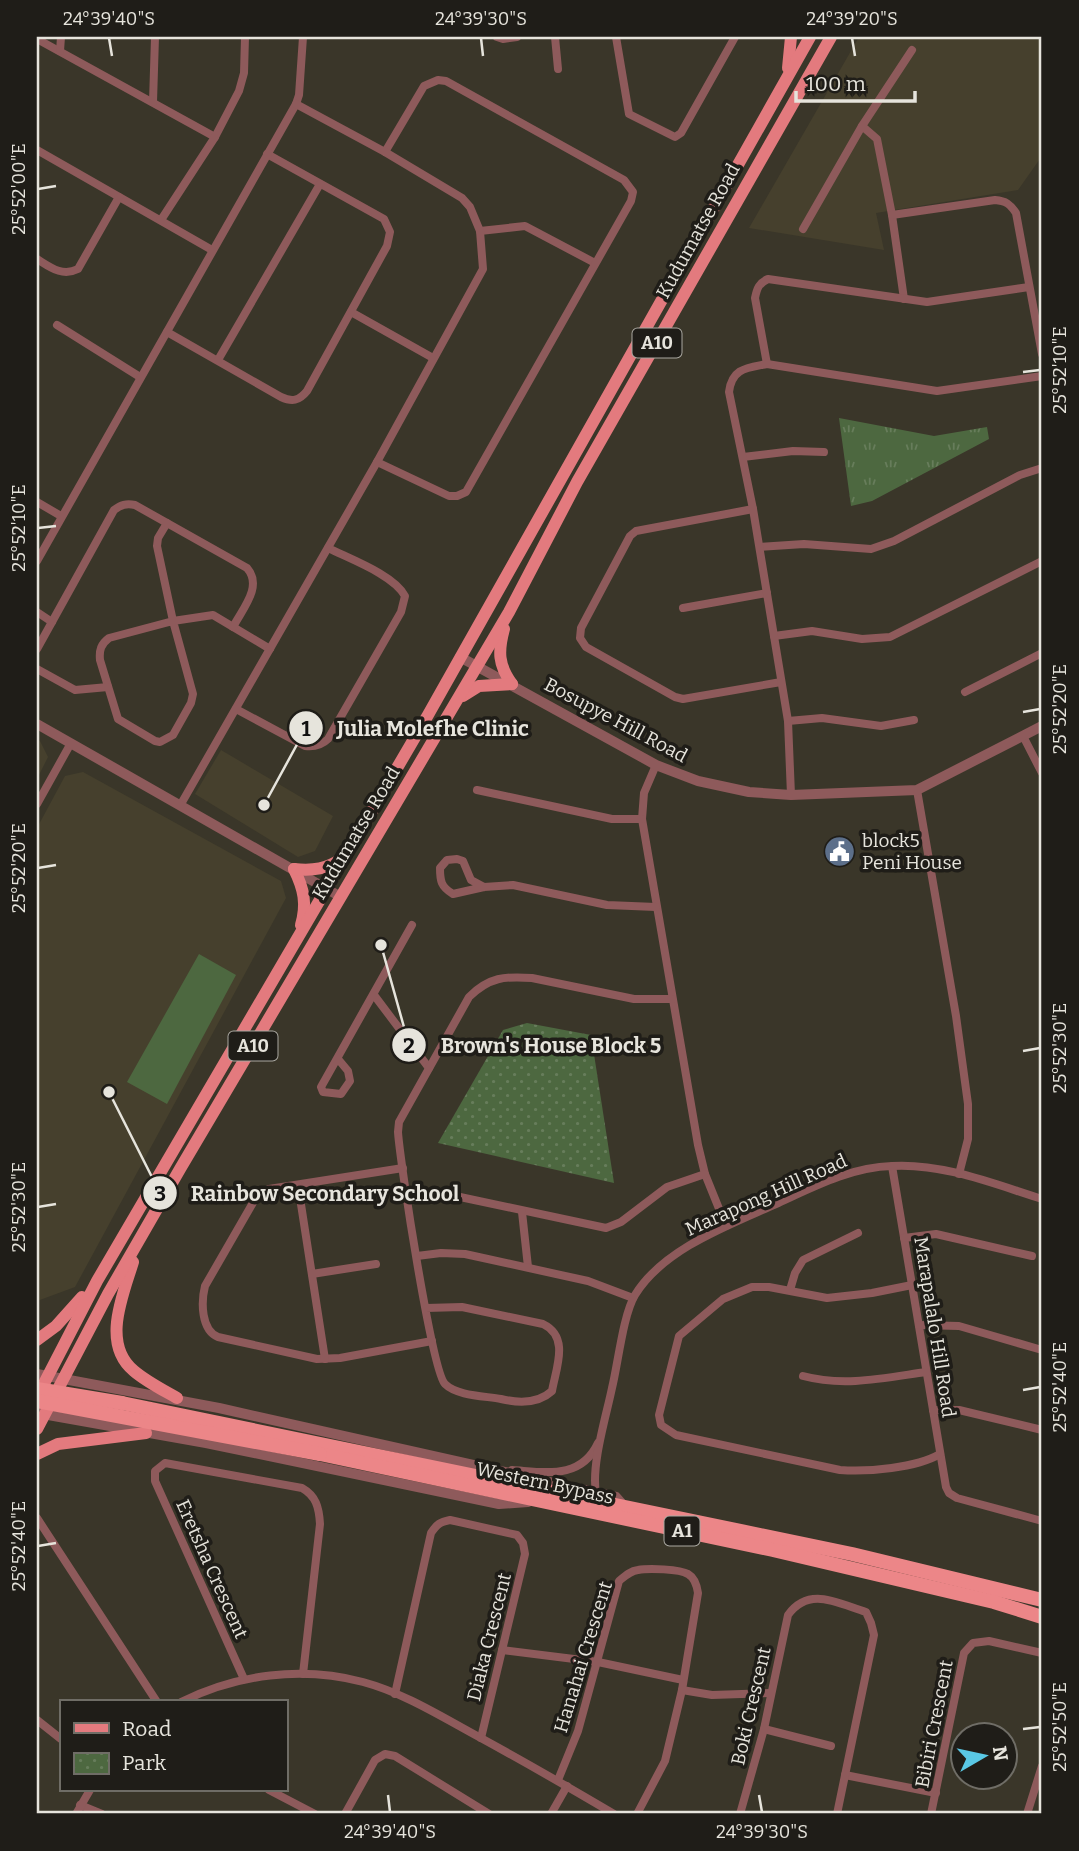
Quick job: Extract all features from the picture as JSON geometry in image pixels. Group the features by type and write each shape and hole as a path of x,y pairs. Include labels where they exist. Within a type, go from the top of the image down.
{"highway":[{"name":"Western Bypass","path":"37,1389 122,1403 517,1486 624,1505 852,1553 1042,1600"},
{"name":"Western Bypass","path":"37,1399 320,1454 773,1550 994,1602 1042,1617"}],"main road":[{"path":"782,88 792,52 791,37"},
{"name":"Kudumatse Road","path":"37,1399 42,1375 211,1083 328,889 810,37"},
{"name":"Kudumatse Road","path":"37,1429 41,1414 141,1238 509,612 577,482 825,39"},
{"path":"509,612 499,655 503,671 512,684"},
{"path":"459,698 479,686 512,684"},
{"path":"295,944 304,915 305,900 303,888 294,869 321,869 348,854"},
{"path":"141,1238 117,1317 121,1354 133,1370 177,1398"},
{"path":"37,1340 57,1326 97,1281"},
{"path":"37,1454 58,1444 146,1433"}],"street":[{"path":"60,51 61,37"},
{"path":"153,102 155,37"},
{"path":"161,220 215,137 243,82 245,37"},
{"path":"37,561 296,104 303,37"},
{"path":"497,37 517,37"},
{"path":"555,37 558,69"},
{"path":"617,37 629,114 675,137 681,133 735,37"},
{"path":"37,39 215,137"},
{"path":"803,229 862,126 912,50"},
{"path":"377,462 449,496 466,492 631,201 633,192 624,180 439,80 424,86 385,152"},
{"path":"181,804 377,462 483,269 480,231 470,207 462,198 296,104"},
{"path":"862,126 877,139 892,215 904,299"},
{"path":"37,150 212,250"},
{"path":"167,332 281,397 297,400 307,391 387,246 389,227 384,219 267,154"},
{"path":"218,360 320,184"},
{"path":"37,259 59,272 78,269 119,197"},
{"path":"892,215 995,200 1004,201 1016,213 1028,287 1039,324 1042,354"},
{"path":"480,231 525,226 596,263"},
{"path":"767,364 755,298 756,289 761,282 776,279 937,302 1028,287"},
{"path":"351,312 433,358"},
{"path":"57,324 141,377"},
{"path":"791,795 788,721 760,547 729,391 730,383 737,372 767,364 937,391 1042,376"},
{"path":"743,457 793,451 824,452"},
{"path":"760,547 804,544 871,549 894,541 1020,475 1042,468"},
{"path":"37,502 61,516"},
{"path":"37,649 114,510 121,505 135,505 247,568 252,574 255,586 233,626"},
{"path":"753,509 636,531 630,536 580,628 580,638 586,647 675,697 692,698 781,682"},
{"path":"167,523 158,538 157,546 173,621 193,694 191,703 173,735 160,742 124,724 115,713 99,650 103,642 118,635 173,621 213,615 270,649"},
{"path":"236,709 304,746 323,744 401,612 405,596 401,588 391,580 328,548"},
{"path":"774,636 812,631 862,639 890,637 1042,561"},
{"path":"683,608 767,593"},
{"path":"37,612 52,622"},
{"path":"965,692 1042,653"},
{"name":"Bosupye Hill Road","path":"460,657 656,765 698,781 749,793 791,795 917,790 1042,726"},
{"path":"37,669 75,690 108,687"},
{"path":"788,721 822,718 881,726 914,720"},
{"path":"37,724 341,897"},
{"path":"1023,736 1042,773"},
{"path":"37,804 72,743"},
{"path":"656,765 644,793 642,819 686,1084 705,1174 726,1226"},
{"path":"477,790 611,819 642,819"},
{"path":"917,790 946,954 968,1104 968,1139 959,1174"},
{"path":"484,887 471,880 463,861 447,860 440,868 440,880 444,889 453,894 484,887 521,886 607,905 656,907"},
{"path":"338,1059 348,1072 350,1081 341,1094 323,1092 321,1087 412,925"},
{"path":"426,1308 462,1307 543,1324 552,1329 558,1336 560,1347 552,1391 540,1399 513,1402 449,1387 439,1377 416,1256 398,1141 400,1122 469,997 481,985 496,979 531,978 634,999 672,999"},
{"path":"374,995 429,1068"},
{"name":"Marapalalo Hill Road","path":"892,1166 946,1486 949,1493 957,1498 1042,1521"},
{"name":"Marapong Hill Road","path":"596,1493 595,1478 603,1431 633,1298 651,1276 678,1254 726,1226 832,1179 859,1170 916,1166 959,1174 1042,1199"},
{"path":"403,1168 270,1189 258,1194 205,1286 202,1297 206,1326 210,1334 218,1337 325,1359 432,1341"},
{"path":"446,1194 595,1228 612,1227 667,1187 705,1174"},
{"path":"298,1185 325,1359"},
{"path":"522,1212 528,1267"},
{"path":"790,1290 794,1273 803,1260 858,1233"},
{"path":"904,1237 936,1234 1032,1256"},
{"path":"416,1256 453,1253 528,1267 588,1281 633,1298"},
{"path":"312,1274 376,1264"},
{"path":"912,1285 827,1298 790,1290 752,1287 723,1299 679,1336 659,1415 661,1425 667,1432 840,1470 862,1471 919,1462 940,1454"},
{"path":"919,1325 959,1326 1042,1350"},
{"path":"803,1376 844,1382 926,1372"},
{"path":"42,1375 177,1398 498,1469 616,1497 624,1505"},
{"path":"93,1423 86,1419 83,1411 84,1400 90,1391 104,1386"},
{"path":"933,1410 959,1410 1042,1430"},
{"path":"41,1414 499,1504 539,1502"},
{"path":"498,1469 554,1473 573,1470 587,1459 603,1431"},
{"name":"Eretsha Crescent","path":"244,1679 155,1481 155,1471 169,1462 302,1488 311,1493 317,1502 320,1524 317,1563 303,1674"},
{"path":"37,1520 156,1700"},
{"name":"Diaka Crescent","path":"395,1694 432,1532 441,1521 450,1520 517,1535 523,1543 525,1554 481,1738"},
{"name":"Hanahai Crescent","path":"558,1780 578,1731 619,1581 627,1574 638,1569 675,1570 689,1574 696,1583 698,1593 684,1681"},
{"name":"Boki Crescent","path":"740,1814 764,1730 788,1615 795,1605 805,1600 817,1598 866,1612 874,1635 845,1775"},
{"name":"Bibiri Crescent","path":"931,1814 964,1653 973,1643 989,1641 1042,1653"},
{"path":"502,1650 598,1662 684,1681 665,1761 637,1814"},
{"path":"188,1700 222,1685 244,1679 303,1674 365,1683 426,1708 558,1780 614,1814"},
{"path":"682,1690 712,1695 770,1693"},
{"path":"37,1720 60,1738"},
{"path":"764,1730 831,1746"},
{"path":"345,1814 375,1760 385,1754 395,1756 489,1814"},
{"path":"1027,1814 1042,1766"},
{"path":"837,1814 845,1775 936,1793"},
{"path":"551,1814 567,1786"},
{"path":"89,1792 78,1810 102,1814"},
{"path":"273,1792 315,1814"}],"shaded area":[{"path":"859,37 1042,39 1042,156 1018,190 876,213 884,250 749,228"},
{"path":"37,740 48,757 37,779"},
{"path":"221,750 333,816 315,851 298,857 195,794"},
{"path":"83,772 281,881 286,898 75,1287 37,1301 37,828 65,776"}],"green space":[{"path":"839,418 934,436 987,427 989,439 872,501 851,506"},
{"path":"199,954 236,975 167,1104 127,1082"},
{"path":"527,1023 591,1035 614,1183 438,1143 503,1030"}],"place":[{"name":"Julia Molefhe Clinic","path":"264,805"},
{"name":"block5 Peni House","path":"839,851"},
{"name":"Brown's House Block 5","path":"381,945"},
{"name":"Rainbow Secondary School","path":"109,1092"}]}
